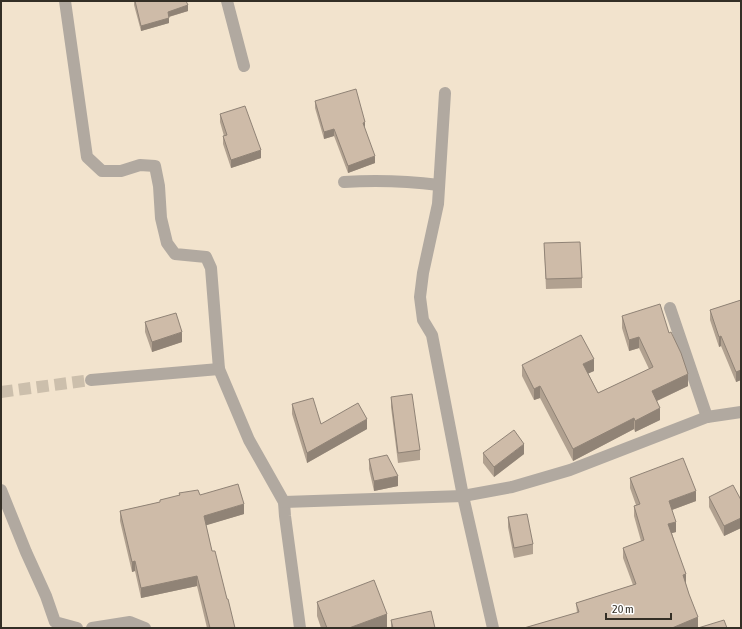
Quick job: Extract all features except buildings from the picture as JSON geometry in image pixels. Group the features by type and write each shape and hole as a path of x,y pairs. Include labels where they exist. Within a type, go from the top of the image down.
{"street":[{"path":"65,1 87,157 102,171 121,171 140,165 155,166 159,186 161,218 167,243 175,254 206,257 211,268 218,369 249,440 284,502 300,628"},
{"path":"227,1 244,66"},
{"path":"445,93 438,204 423,273 420,297 423,320 432,335 463,496 493,628"},
{"path":"344,182 363,180 439,185"},
{"path":"670,308 707,417"},
{"path":"91,380 218,369"},
{"path":"284,502 463,496 512,487 570,470 707,417 741,412"},
{"path":"1,490 26,552 46,596 55,622 77,628"},
{"path":"92,628 130,622 145,628"}],"tunnel":[{"path":"1,392 91,380"}]}
